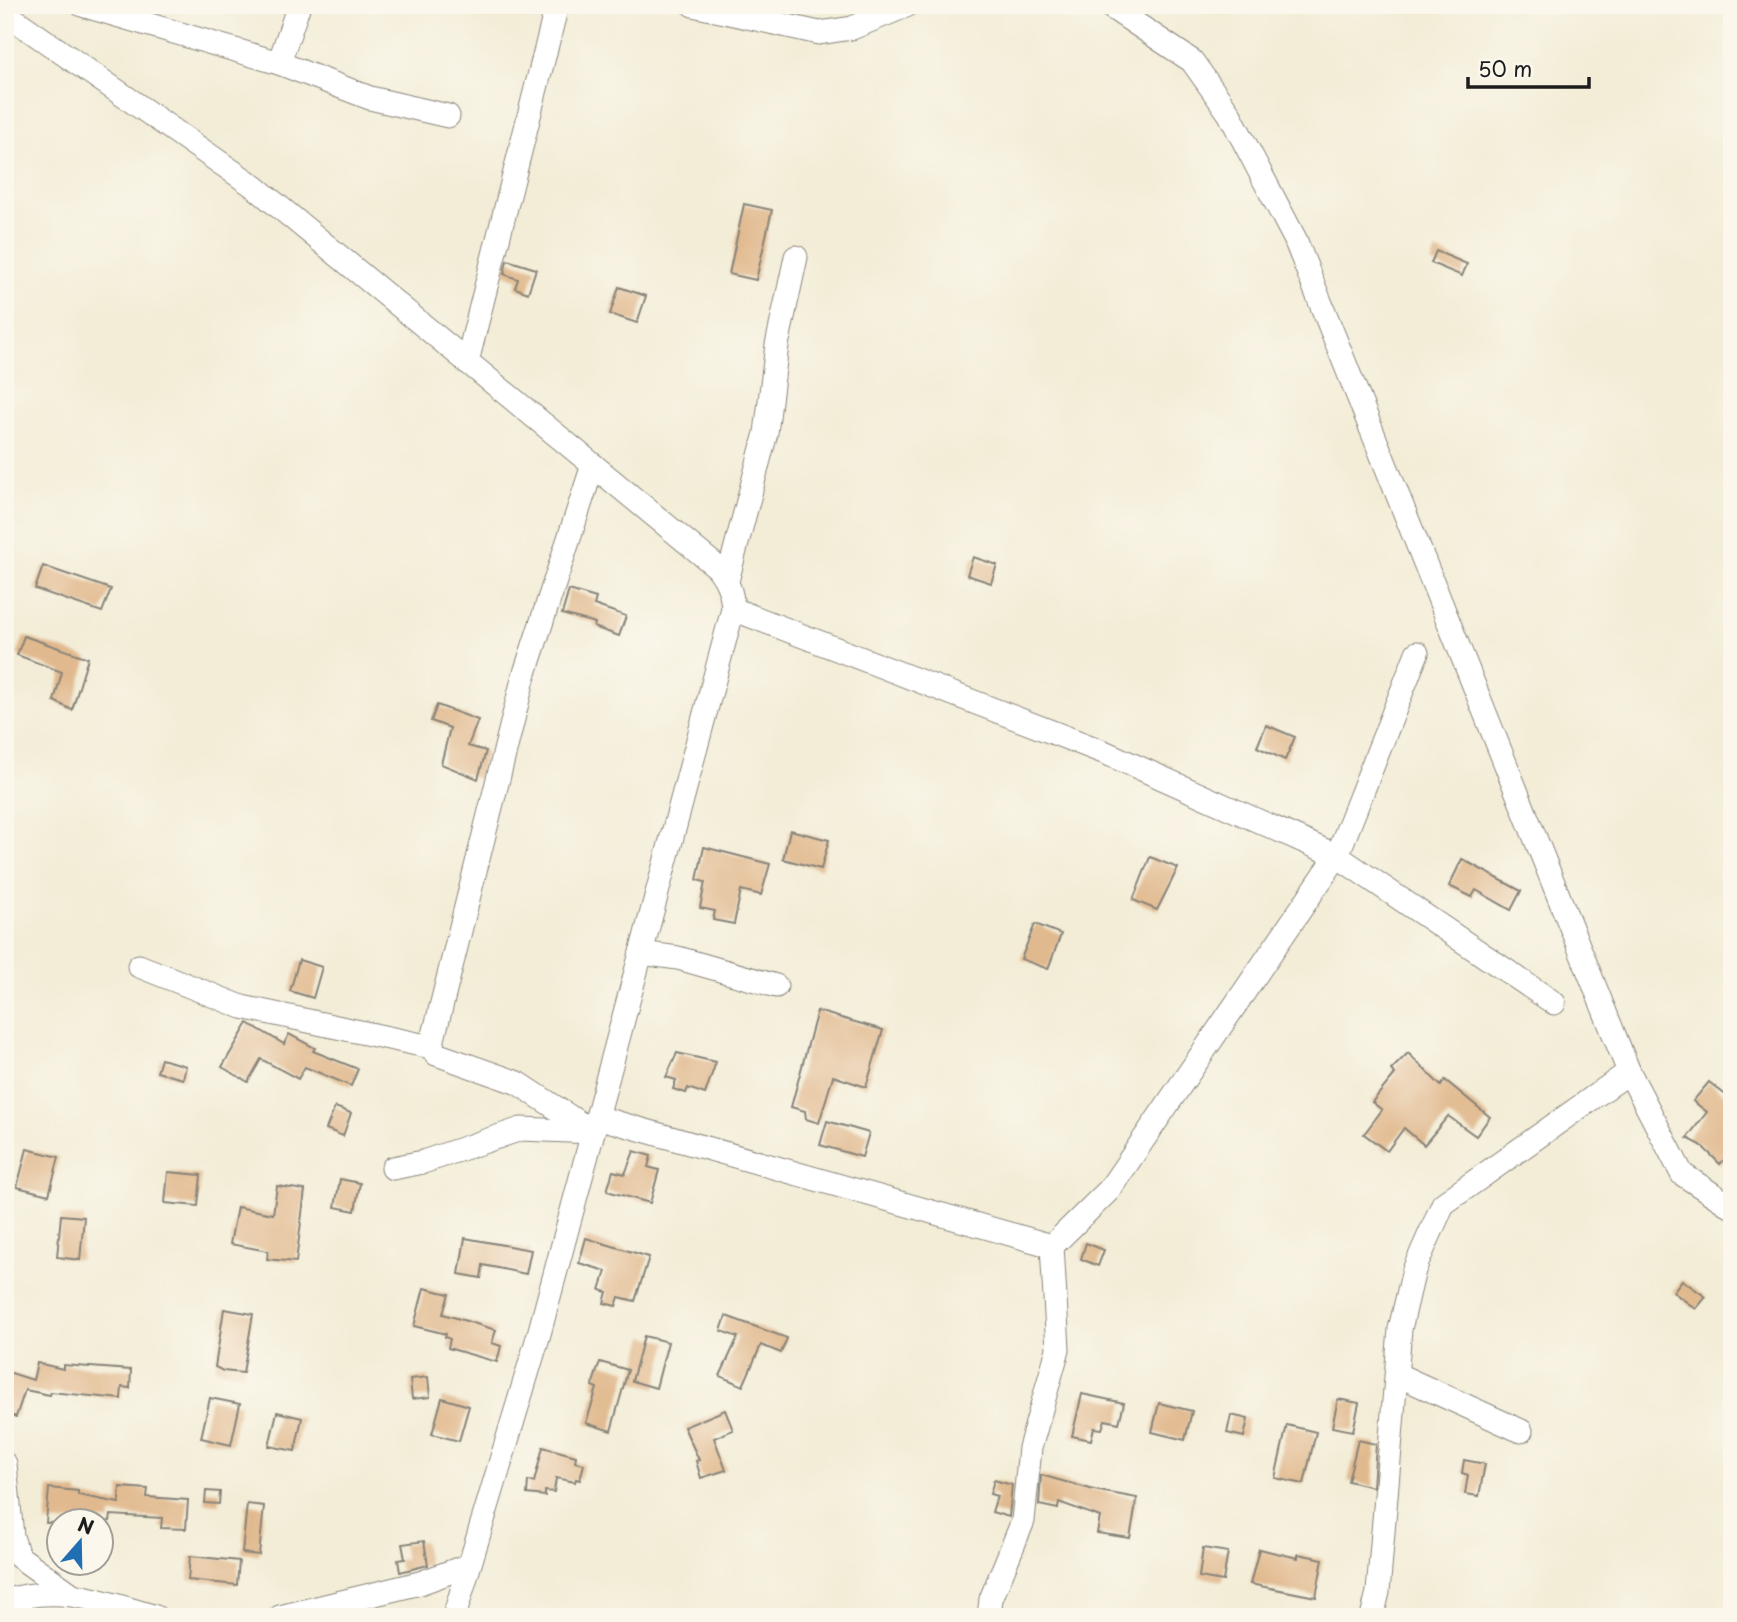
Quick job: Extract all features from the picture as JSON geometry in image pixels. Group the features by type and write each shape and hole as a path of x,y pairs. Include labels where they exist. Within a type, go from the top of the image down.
{"street":[{"path":"82,5 279,62 370,98 448,116"},
{"path":"279,62 299,5"},
{"path":"467,362 557,5"},
{"path":"693,5 819,33 852,28 908,5"},
{"path":"1108,5 1192,61 1229,113 1295,239 1629,1072 1682,1174 1732,1207"},
{"path":"5,13 255,187 717,566 727,581 733,609 539,1334 454,1617"},
{"path":"727,581 766,433 777,345 796,257"},
{"path":"431,1047 523,678 593,465"},
{"path":"733,609 1106,752 1337,856 1553,1003"},
{"path":"989,1617 991,1599 1023,1521 1030,1448 1058,1349 1052,1246 1109,1190 1337,856 1417,653"},
{"path":"641,953 678,958 776,986"},
{"path":"139,966 242,1007 431,1047 436,1054 518,1083 595,1125 1052,1246"},
{"path":"1372,1617 1378,1592 1401,1329 1414,1270 1443,1204 1629,1072"},
{"path":"393,1168 423,1162 521,1129 595,1125"},
{"path":"1398,1375 1521,1432"},
{"path":"5,1464 12,1536 18,1556 70,1593"},
{"path":"280,1617 419,1583 469,1565"},
{"path":"5,1601 33,1592 70,1593 156,1617"}],"building":[{"path":"744,204 772,210 756,280 729,274"},
{"path":"1436,251 1467,264 1462,276 1431,263"},
{"path":"507,260 536,269 528,293 515,288 518,279 504,274"},
{"path":"619,287 646,296 637,323 610,314"},
{"path":"973,557 997,565 991,583 967,575"},
{"path":"43,566 111,589 102,612 35,589"},
{"path":"569,590 596,598 594,605 626,616 619,636 594,627 595,623 562,614"},
{"path":"24,636 88,658 72,710 54,701 62,672 17,655"},
{"path":"437,705 478,720 468,746 486,751 478,779 441,764 450,728 431,721"},
{"path":"1266,725 1295,737 1285,760 1257,747"},
{"path":"790,830 829,840 821,869 783,859"},
{"path":"704,847 770,864 761,895 741,890 734,924 713,920 715,911 700,908 705,882 697,880"},
{"path":"1150,857 1178,868 1157,910 1133,900"},
{"path":"1462,859 1521,891 1511,910 1476,890 1472,897 1449,886"},
{"path":"1035,924 1061,934 1048,969 1021,959"},
{"path":"299,960 322,967 313,998 290,991"},
{"path":"817,1011 883,1030 866,1087 833,1076 819,1123 806,1119 805,1111 791,1107"},
{"path":"248,1023 284,1044 289,1034 315,1048 313,1051 358,1069 351,1086 305,1067 298,1079 261,1059 248,1082 222,1067"},
{"path":"677,1053 716,1062 705,1094 688,1088 686,1093 673,1089 676,1080 666,1077"},
{"path":"1408,1053 1441,1086 1445,1080 1490,1117 1476,1136 1448,1116 1424,1145 1404,1128 1387,1151 1364,1134 1382,1110 1372,1102 1395,1074 1391,1070"},
{"path":"161,1059 186,1066 183,1079 157,1072"},
{"path":"1709,1082 1732,1100 1732,1152 1720,1164 1701,1145 1687,1138 1707,1112 1693,1101"},
{"path":"335,1107 351,1113 343,1136 326,1129"},
{"path":"827,1121 869,1133 862,1157 820,1145"},
{"path":"27,1149 59,1157 49,1195 17,1187"},
{"path":"634,1151 651,1156 648,1167 659,1170 650,1203 607,1191 613,1171 625,1174"},
{"path":"168,1172 201,1175 198,1206 165,1203"},
{"path":"340,1179 360,1183 355,1211 335,1207"},
{"path":"277,1186 305,1190 296,1262 267,1259 268,1251 230,1244 237,1207 273,1214"},
{"path":"61,1215 84,1217 80,1260 57,1257"},
{"path":"465,1238 531,1250 526,1274 483,1265 481,1278 459,1274"},
{"path":"586,1238 649,1257 635,1301 619,1297 616,1306 604,1303 607,1292 600,1290 606,1271 579,1263"},
{"path":"1086,1243 1104,1250 1098,1266 1081,1259"},
{"path":"1682,1280 1706,1297 1696,1309 1673,1292"},
{"path":"424,1288 449,1294 443,1314 496,1330 492,1343 501,1346 497,1362 448,1348 450,1339 445,1337 446,1334 414,1326"},
{"path":"224,1309 253,1314 243,1373 223,1371 215,1367"},
{"path":"726,1316 787,1338 781,1353 761,1345 743,1386 720,1376 738,1337 721,1331"},
{"path":"644,1336 668,1342 656,1388 632,1381"},
{"path":"600,1362 628,1370 611,1431 586,1423 597,1388 592,1386"},
{"path":"37,1363 63,1369 63,1365 131,1370 130,1388 122,1387 121,1399 51,1392 50,1395 25,1390 16,1417 5,1413 5,1371 33,1380"},
{"path":"428,1377 430,1397 412,1399 410,1379"},
{"path":"1082,1394 1124,1403 1119,1423 1105,1420 1102,1429 1094,1428 1091,1440 1072,1436"},
{"path":"210,1398 240,1404 231,1445 201,1438"},
{"path":"442,1398 469,1406 459,1441 432,1434"},
{"path":"1338,1399 1359,1403 1353,1431 1332,1427"},
{"path":"1159,1403 1192,1411 1185,1440 1152,1432"},
{"path":"725,1410 733,1430 714,1438 726,1470 701,1478 696,1461 699,1460 684,1427"},
{"path":"277,1412 302,1418 295,1451 269,1446"},
{"path":"1231,1415 1248,1419 1244,1437 1227,1433"},
{"path":"1287,1425 1316,1432 1304,1484 1275,1478"},
{"path":"1358,1440 1376,1444 1373,1487 1348,1481"},
{"path":"543,1447 576,1456 575,1462 584,1464 580,1480 576,1479 575,1482 556,1478 554,1492 545,1491 545,1496 527,1494 528,1481 534,1482"},
{"path":"1464,1460 1485,1464 1479,1496 1465,1494 1468,1475 1462,1473"},
{"path":"1041,1475 1094,1490 1137,1498 1130,1538 1097,1533 1100,1517 1059,1502 1058,1509 1039,1505"},
{"path":"994,1480 1012,1485 1009,1517 992,1512 997,1496 990,1494"},
{"path":"120,1487 148,1489 147,1497 188,1500 186,1529 161,1528 162,1518 116,1515 116,1506 47,1506 49,1488 78,1491 78,1495 119,1503"},
{"path":"206,1491 220,1492 219,1504 205,1503"},
{"path":"247,1504 264,1506 259,1555 242,1553"},
{"path":"424,1541 428,1565 400,1572 398,1560 405,1559 402,1544"},
{"path":"1203,1548 1228,1552 1223,1581 1199,1577"},
{"path":"1259,1549 1298,1558 1298,1554 1323,1559 1316,1597 1250,1584"},
{"path":"190,1556 239,1561 237,1585 188,1580"}]}
